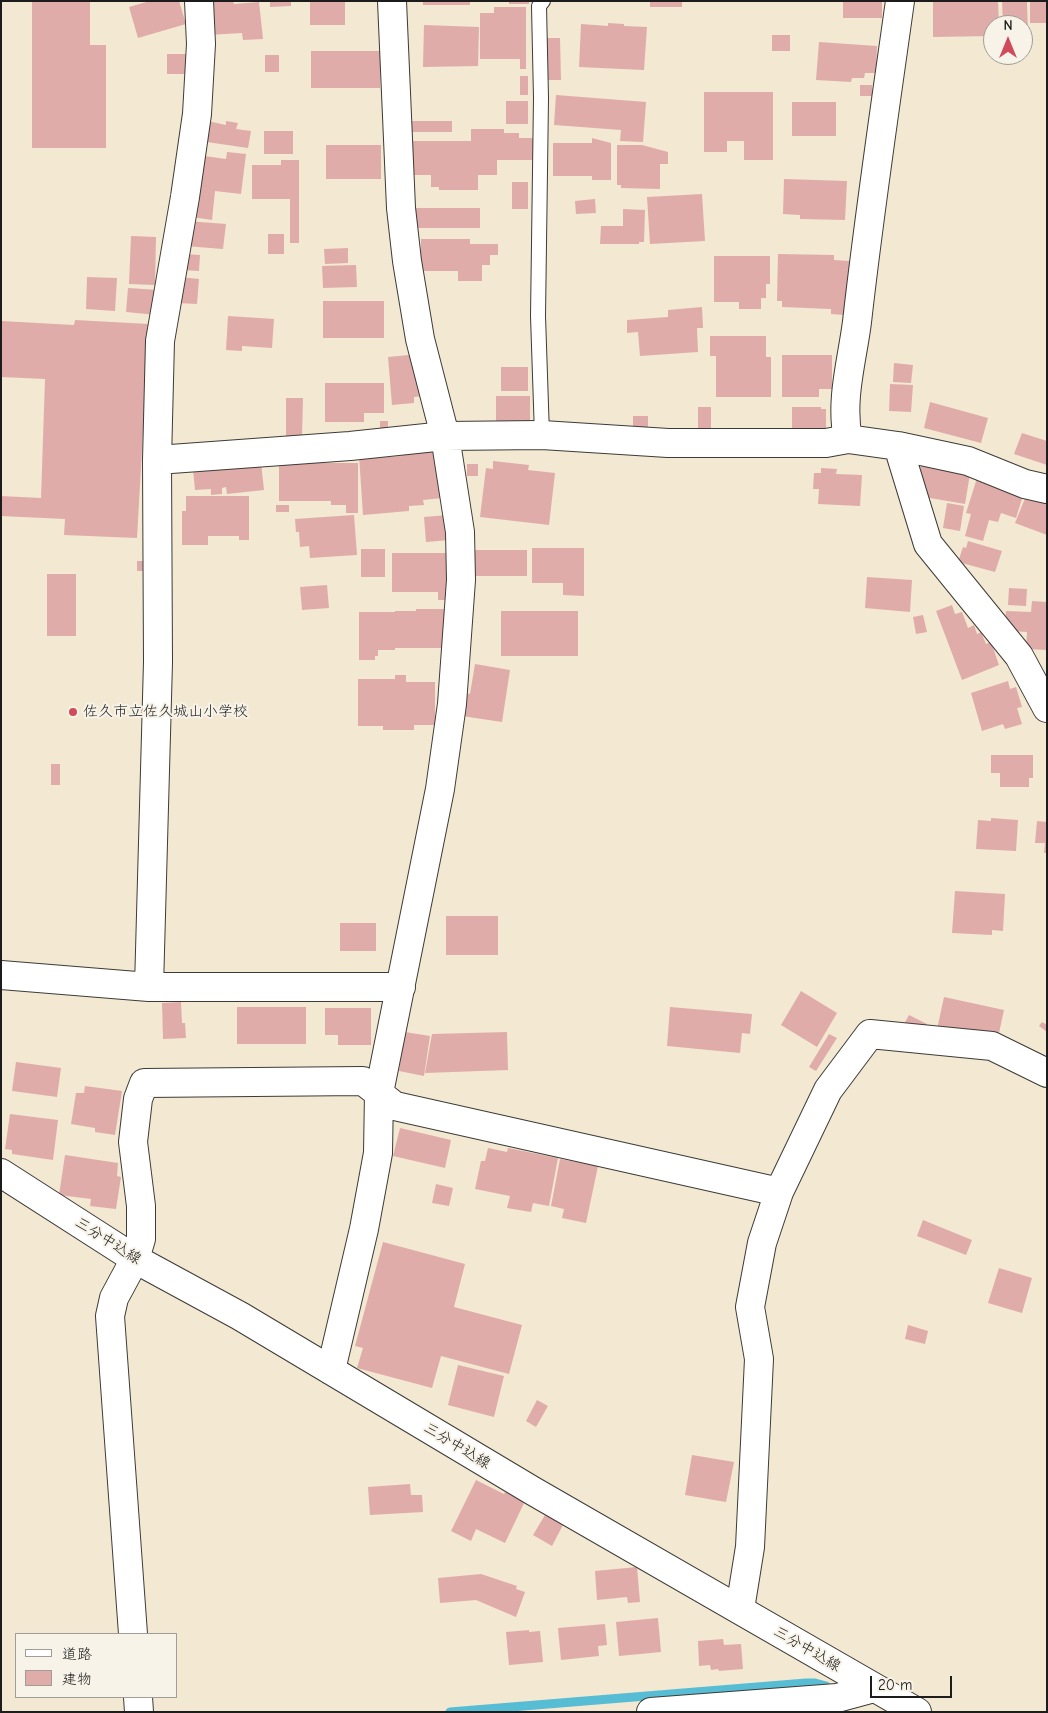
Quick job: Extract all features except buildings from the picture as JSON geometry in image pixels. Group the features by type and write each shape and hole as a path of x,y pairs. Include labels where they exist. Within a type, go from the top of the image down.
{"street":[{"path":"149,987 158,662 160,341 185,198 197,114 201,44 199,1"},
{"path":"331,1370 364,1230 378,1153 379,1093 440,789 452,704 461,580 460,532 445,436 420,340 406,261 401,208 392,1"},
{"path":"848,439 845,424 845,402 900,1"},
{"path":"158,460 350,446 445,436 542,436 668,443 826,443 848,439 898,446 968,461 1025,484 1047,489"},
{"path":"898,446 928,544 1019,656 1047,708"},
{"path":"1,975 149,987 401,987"},
{"path":"740,1609 750,1547 759,1360 750,1307 762,1243 779,1192 828,1090 870,1034 992,1046 1047,1074"},
{"path":"133,1633 110,1316 114,1298 135,1259 141,1239 141,1206 132,1142 138,1099 144,1083 363,1082 395,1106 779,1192"},
{"name":"三分中込線","path":"1,1173 135,1259 240,1316 534,1491 917,1712"},
{"path":"651,1712 837,1698 874,1688"},
{"path":"138,1698 139,1712"}],"lane":[{"path":"542,436 538,316 541,108 539,6 543,1"}],"waterway":[{"path":"450,1712 806,1683 826,1686"}],"place":[{"name":"佐久市立佐久城山小学校","path":"73,712"}]}
